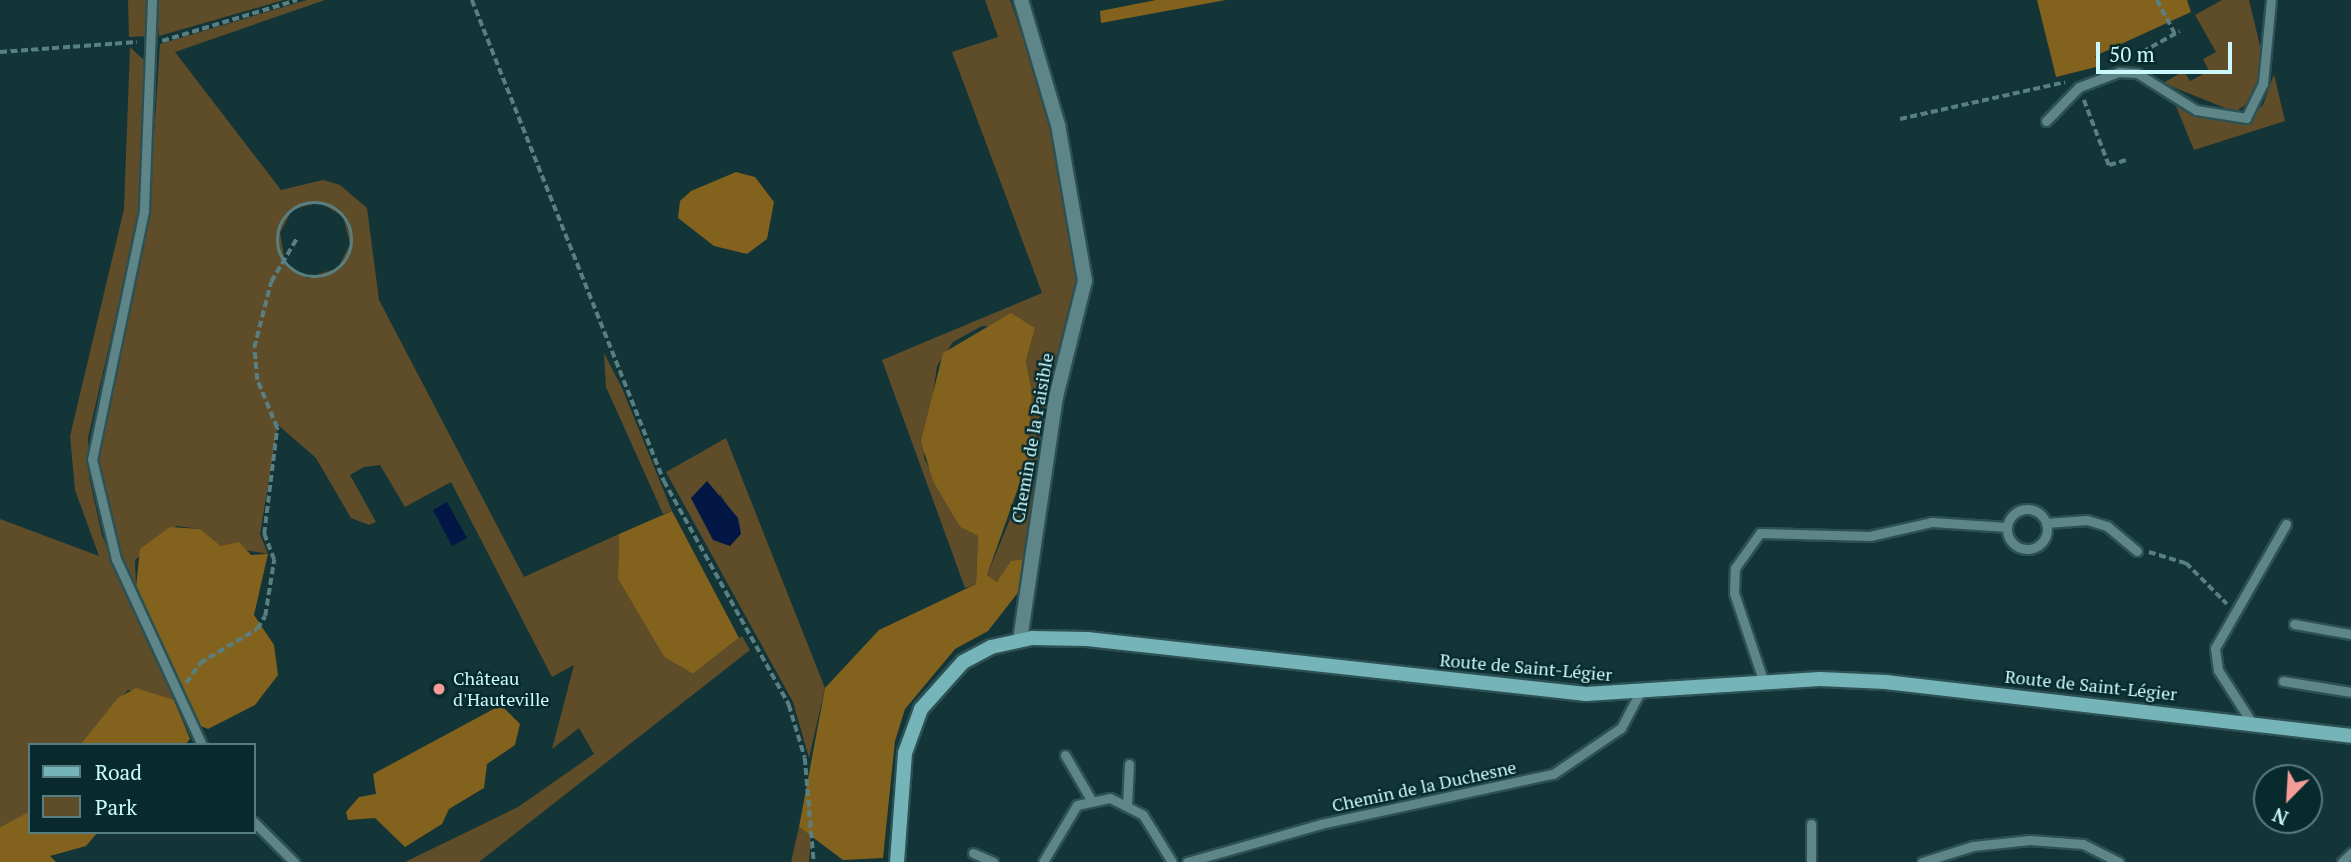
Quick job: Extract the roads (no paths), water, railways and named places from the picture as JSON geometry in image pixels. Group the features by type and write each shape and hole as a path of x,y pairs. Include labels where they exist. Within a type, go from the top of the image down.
{"main road":[{"name":"Route de Saint-Légier","path":"897,862 905,753 921,709 964,662 1020,640 1087,639 1557,692 1639,694 1763,683 1886,682 2351,736"}],"street":[{"name":"Chemin de la Paisible","path":"1020,640 1056,397 1085,281 1058,125 1021,0"}],"lane":[{"path":"152,0 144,211 92,448 96,494 116,559 201,743"},
{"path":"2046,121 2079,87 2106,73 2137,73 2196,110 2246,118 2263,83 2271,0"},
{"path":"2007,527 2022,509 2046,523 2088,520 2107,526 2137,551"},
{"path":"1763,683 1734,593 1744,548 1760,533 1870,536 1933,522 2007,527"},
{"path":"2007,527 2010,541 2027,549 2042,542 2046,523"},
{"path":"2252,723 2218,670 2215,648 2234,610 2286,524"},
{"path":"2294,624 2351,635"},
{"path":"2283,681 2351,692"},
{"name":"Chemin de la Duchesne","path":"1187,862 1321,824 1553,774 1621,728 1639,694"},
{"path":"1065,755 1090,798 1127,805 1143,815 1172,862"},
{"path":"1127,805 1129,764"},
{"path":"1044,862 1065,818 1090,798"},
{"path":"256,824 294,862"},
{"path":"1811,824 1811,862"},
{"path":"1922,862 1973,846 2030,840 2083,844 2119,862"},
{"path":"973,853 993,862"},
{"path":"2342,862 2351,853"}],"water":[{"path":"707,481 738,518 741,534 730,546 713,540 691,498"},
{"path":"447,502 467,538 452,546 433,510"}],"place":[{"name":"Château d'Hauteville","path":"439,689"}]}
